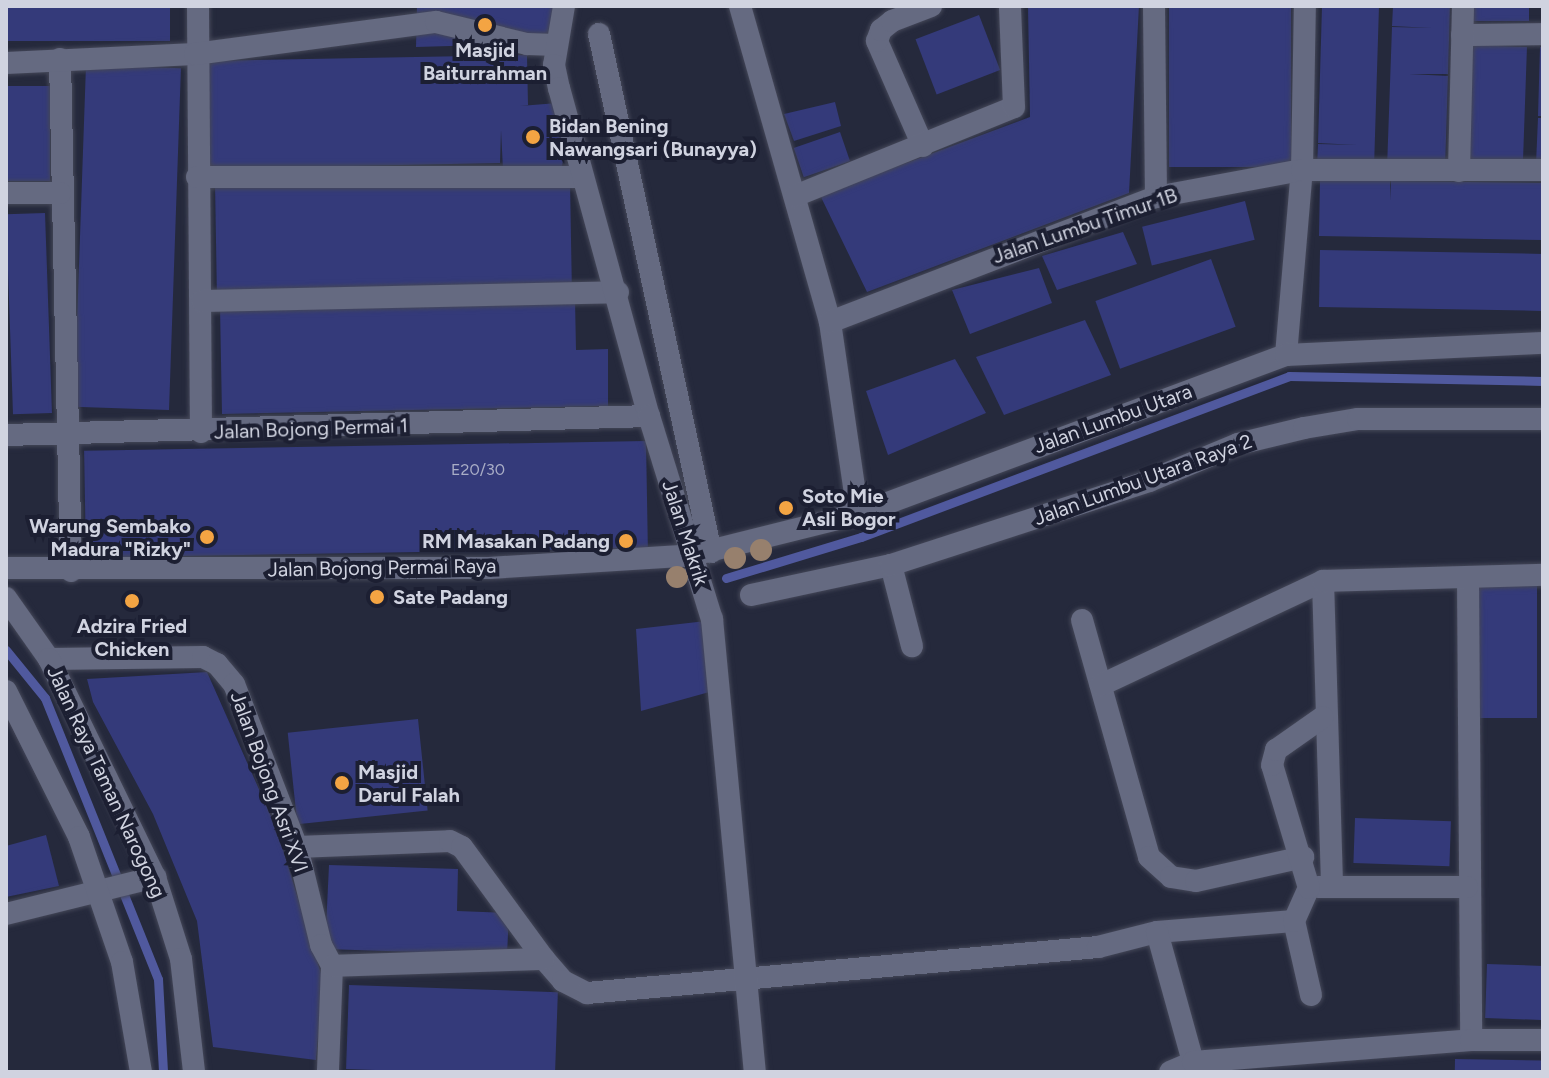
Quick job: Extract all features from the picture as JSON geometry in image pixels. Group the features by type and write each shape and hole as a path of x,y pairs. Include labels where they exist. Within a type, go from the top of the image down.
{"street":[{"path":"198,6 195,54 202,301 201,432"},
{"name":"Jalan Makrik","path":"564,6 556,45 559,88 582,177 618,292 649,416 702,554 712,619 749,977 755,1072"},
{"path":"740,6 830,322 858,514"},
{"path":"923,146 877,41 881,30 892,21 931,6"},
{"path":"795,196 1014,107 1010,6"},
{"path":"1154,6 1156,197"},
{"path":"1286,355 1302,170 1305,6"},
{"path":"1459,171 1463,6"},
{"path":"6,63 195,54 433,14 527,44 556,45"},
{"path":"599,34 702,554"},
{"path":"1462,35 1543,34"},
{"path":"60,59 60,193 71,571"},
{"name":"Jalan Lumbu Timur 1B","path":"830,322 1156,197 1302,170 1543,170"},
{"path":"197,177 582,177"},
{"path":"6,193 60,193"},
{"path":"202,301 618,292"},
{"name":"Jalan Lumbu Utara","path":"702,554 858,514 1286,355 1543,343"},
{"name":"Jalan Bojong Permai 1","path":"6,435 66,431 201,432 616,420 649,416"},
{"name":"Jalan Lumbu Utara Raya 2","path":"751,595 891,565 1149,481 1238,444 1304,428 1358,419 1543,419"},
{"name":"Jalan Bojong Permai Raya","path":"6,568 71,571 489,568 702,554"},
{"path":"891,565 912,646"},
{"path":"1101,685 1323,581 1543,575"},
{"path":"1468,577 1467,887 1471,1040"},
{"path":"1323,581 1323,717 1332,885"},
{"name":"Jalan Raya Taman Narogong","path":"6,598 49,659 150,878 181,959 194,1072"},
{"path":"1082,620 1149,857 1171,877 1196,881 1303,857"},
{"name":"Jalan Bojong Asri XVI","path":"49,659 203,657 217,664 234,684 297,847 321,945 332,966 328,1072"},
{"path":"6,691 79,837 99,890 122,962 139,1071"},
{"path":"1311,995 1294,921 1309,888 1303,857 1272,765 1276,750 1323,717"},
{"path":"297,847 450,841 462,847 544,959 563,981 587,993 1098,947 1157,932 1294,921"},
{"path":"6,914 150,878"},
{"path":"1309,888 1332,885 1467,887"},
{"path":"1157,932 1193,1062"},
{"path":"332,966 544,959"},
{"path":"1170,1072 1193,1062 1322,1064 1471,1040 1543,1040"}],"building":[{"path":"6,6 170,6 170,41 6,41"},
{"name":"Masjid Baiturrahman","path":"417,6 559,6 548,43 416,47"},
{"path":"1028,6 1139,6 1129,193 867,292 820,195 1030,117"},
{"path":"1169,6 1291,6 1291,167 1169,167"},
{"path":"1322,6 1379,6 1374,168 1317,166 1318,144 1357,145 1318,143"},
{"path":"1393,6 1450,6 1448,74 1409,74 1448,76 1445,169 1387,168 1392,27 1432,28 1392,26"},
{"path":"1472,6 1529,6 1529,21 1472,21"},
{"path":"979,15 1000,70 937,94 916,39"},
{"path":"1470,45 1527,47 1523,164 1466,162"},
{"path":"1540,47 1543,47 1543,116 1538,116"},
{"path":"527,55 528,105 520,106 570,102 562,167 503,170 501,130 500,163 208,169 206,61"},
{"path":"86,65 181,68 169,410 74,407"},
{"path":"6,86 50,86 50,181 6,181"},
{"path":"835,102 841,126 794,141 784,114"},
{"path":"1538,118 1543,118 1543,164 1536,164"},
{"path":"840,132 850,161 804,177 794,148"},
{"path":"1320,180 1390,180 1391,201 1391,181 1543,183 1543,240 1319,236"},
{"path":"570,181 572,288 217,294 215,187"},
{"path":"1245,201 1255,240 1152,265 1142,227"},
{"path":"45,213 52,413 13,414 6,214"},
{"path":"1123,232 1137,264 1057,290 1042,256"},
{"path":"1320,250 1543,254 1542,311 1319,307"},
{"path":"1211,259 1236,327 1120,369 1095,301"},
{"path":"1039,268 1052,303 970,334 952,290"},
{"path":"575,299 576,350 608,349 608,406 222,414 220,307"},
{"path":"1085,320 1111,375 1004,415 976,357"},
{"path":"955,359 986,413 888,455 866,391"},
{"path":"646,441 648,548 86,558 84,451"},
{"path":"1475,583 1537,583 1537,718 1475,718"},
{"path":"706,621 713,691 641,711 636,629"},
{"path":"207,672 277,830 323,980 316,1060 213,1047 197,921 153,814 93,702 87,679"},
{"path":"418,719 428,810 297,824 288,733"},
{"path":"1355,818 1451,821 1449,866 1353,863"},
{"path":"46,835 59,886 6,897 6,846"},
{"path":"329,865 458,869 457,911 509,913 507,955 325,949"},
{"path":"1487,964 1543,966 1541,1020 1485,1018"},
{"path":"349,985 558,992 555,1072 346,1069"},
{"path":"1455,1059 1543,1061 1543,1072 1455,1072"}],"waterway":[{"path":"726,578 861,537 1289,376 1543,381"},
{"path":"6,650 45,698 158,979 163,1072"}],"place":[{"name":"Masjid Baiturrahman","path":"485,25"},
{"name":"Bidan Bening Nawangsari (Bunayya)","path":"533,137"},
{"name":"Soto Mie Asli Bogor","path":"786,508"},
{"name":"Warung Sembako Madura \"Rizky\"","path":"207,537"},
{"name":"RM Masakan Padang","path":"626,541"},
{"name":"Sate Padang","path":"377,597"},
{"name":"Adzira Fried Chicken","path":"132,601"},
{"name":"Masjid Darul Falah","path":"342,783"}]}
